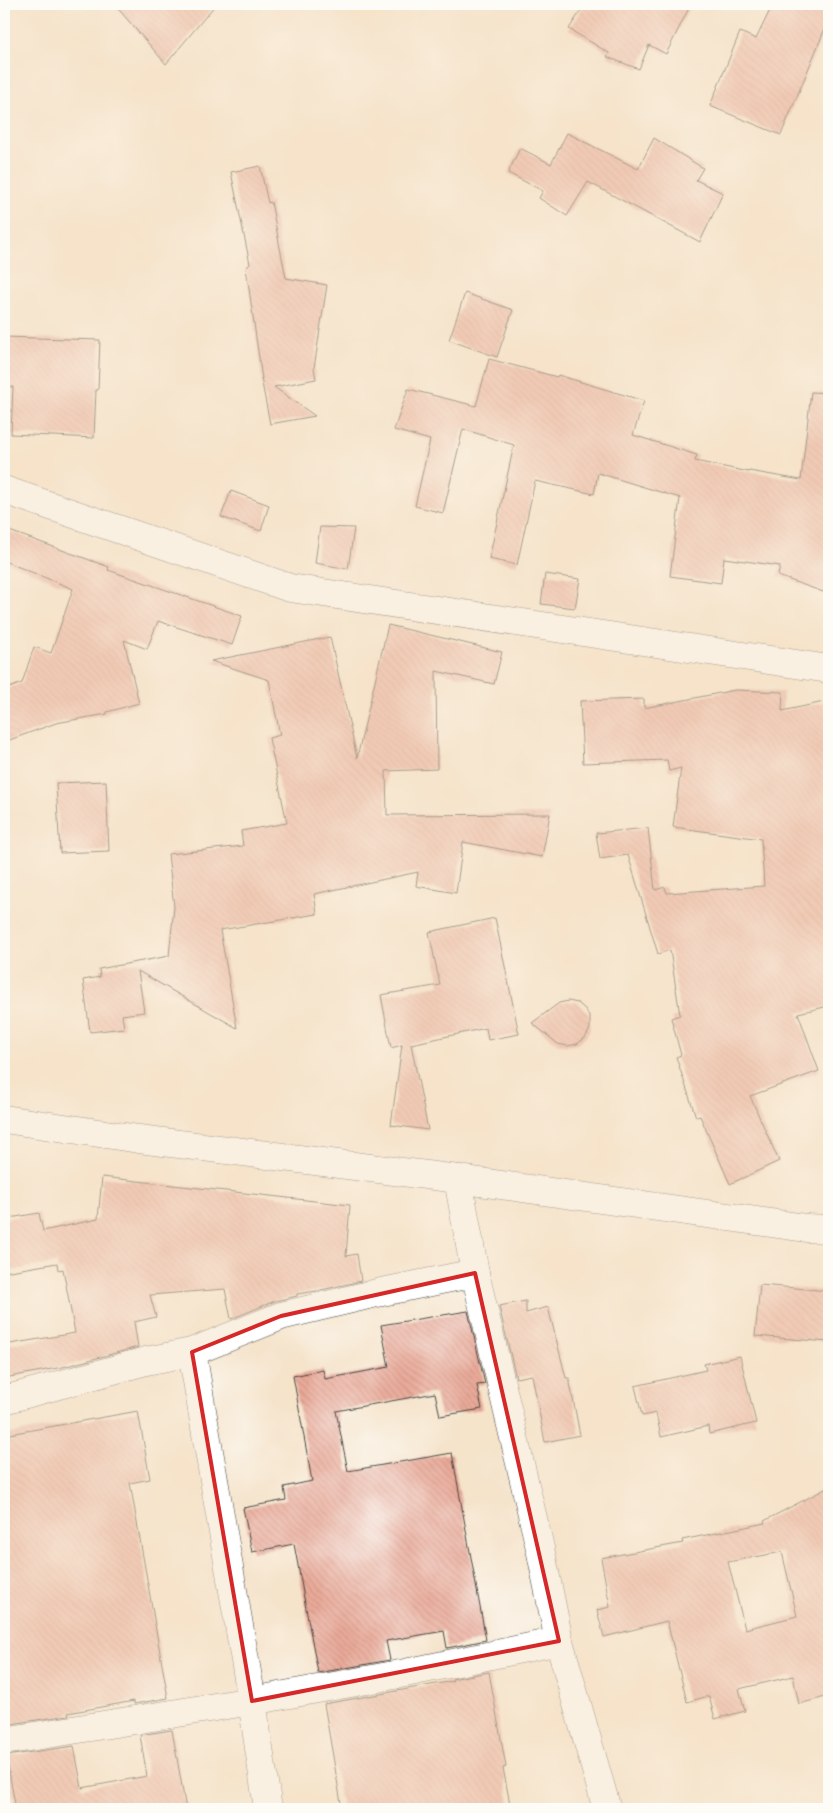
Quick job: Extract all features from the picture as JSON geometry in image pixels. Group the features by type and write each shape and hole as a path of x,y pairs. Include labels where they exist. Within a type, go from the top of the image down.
{"street":[{"path":"4,490 290,588 829,669"},
{"path":"4,1119 139,1139 458,1179 829,1229"},
{"path":"458,1179 475,1273 535,1529 559,1642 607,1809"},
{"path":"4,1400 146,1361 192,1352 281,1316 377,1293 475,1273"},
{"path":"192,1352 252,1700 268,1809"},
{"path":"4,1741 404,1673 559,1642"}],"highlighted area":[{"path":"475,1273 559,1641 252,1701 192,1352 281,1316"}],"building":[{"path":"114,4 216,4 166,64"},
{"path":"585,4 691,4 666,54 649,45 639,69 607,57 609,53 569,29"},
{"path":"773,4 818,4 829,9 829,19 781,135 710,106 740,32 756,39"},
{"path":"567,133 638,169 654,138 703,168 696,180 723,193 700,242 588,182 567,216 539,198 543,191 508,173 520,148 551,164"},
{"path":"260,166 268,203 271,202 286,278 327,285 314,368 316,379 274,387 315,416 270,424 261,378 246,268 250,264 231,172"},
{"path":"465,293 513,310 497,357 449,340"},
{"path":"4,337 100,340 94,438 11,434 13,387 4,386"},
{"path":"489,359 557,377 558,375 644,401 633,435 697,455 695,461 801,480 811,392 829,393 829,594 778,576 780,566 724,558 721,583 670,576 680,498 598,473 594,494 535,481 517,565 489,559 514,445 463,429 443,513 415,506 430,440 394,430 408,389 476,406"},
{"path":"231,491 269,505 261,531 221,517"},
{"path":"320,527 354,528 348,569 315,563"},
{"path":"4,529 109,567 108,570 242,616 232,645 158,621 147,649 124,640 139,703 107,712 107,714 56,723 4,742 4,690 22,683 34,647 51,653 73,589 4,561"},
{"path":"545,574 580,579 575,608 541,604"},
{"path":"388,625 502,652 494,684 436,671 437,769 386,771 387,815 550,814 542,857 463,842 456,893 416,886 418,872 314,894 317,914 220,930 237,1028 138,971 144,1012 122,1015 124,1028 90,1032 83,980 100,977 99,969 169,956 174,907 168,854 243,846 241,831 287,823 269,738 280,735 269,680 211,661 330,637 357,758"},
{"path":"735,690 783,692 782,711 824,702 829,729 829,1006 798,1013 819,1071 750,1096 779,1161 730,1184 700,1116 696,1117 676,1057 681,1055 671,1018 680,1015 670,950 658,954 628,855 600,859 596,833 648,828 655,890 665,887 667,893 764,886 761,839 673,827 681,768 669,771 667,760 583,763 580,701 644,699 644,708"},
{"path":"106,781 109,851 60,853 56,783"},
{"path":"495,918 519,1034 488,1040 486,1028 411,1044 428,1130 391,1125 402,1045 391,1048 381,995 440,985 429,932"},
{"path":"568,1001 578,1003 586,1010 590,1019 590,1029 585,1038 577,1044 568,1046 558,1044 532,1023 559,1003"},
{"path":"102,1177 350,1205 346,1256 357,1254 361,1281 297,1294 297,1296 275,1301 231,1319 225,1289 150,1295 156,1317 134,1322 138,1347 63,1367 4,1378 4,1345 75,1333 63,1269 58,1270 57,1263 4,1272 4,1219 39,1213 43,1231 98,1219"},
{"path":"760,1285 829,1291 829,1342 755,1336"},
{"path":"526,1301 526,1313 548,1307 566,1378 569,1378 580,1435 545,1442 532,1375 516,1378 499,1306"},
{"path":"468,1311 485,1384 477,1385 482,1409 440,1416 435,1393 336,1411 348,1471 452,1453 486,1640 447,1648 444,1631 386,1641 390,1660 318,1673 294,1544 252,1552 243,1508 286,1500 284,1487 312,1481 293,1376 323,1370 325,1379 389,1367 381,1325"},
{"path":"740,1356 756,1423 709,1434 708,1426 661,1437 656,1413 642,1416 635,1386 706,1370 704,1364"},
{"path":"138,1411 150,1479 130,1483 168,1698 134,1704 134,1701 68,1713 69,1715 4,1725 4,1435"},
{"path":"829,1487 829,1696 799,1704 793,1676 739,1689 745,1711 715,1719 709,1696 687,1702 667,1621 604,1637 597,1610 610,1607 601,1558 683,1543 682,1540 765,1523 764,1521","holes":["782,1552 797,1616 745,1629 728,1562"]},
{"path":"489,1672 506,1767 503,1768 511,1809 342,1809 324,1704 453,1681 452,1679"},
{"path":"172,1730 186,1809 16,1809 6,1756 74,1746 82,1788 147,1776 140,1735"}]}
